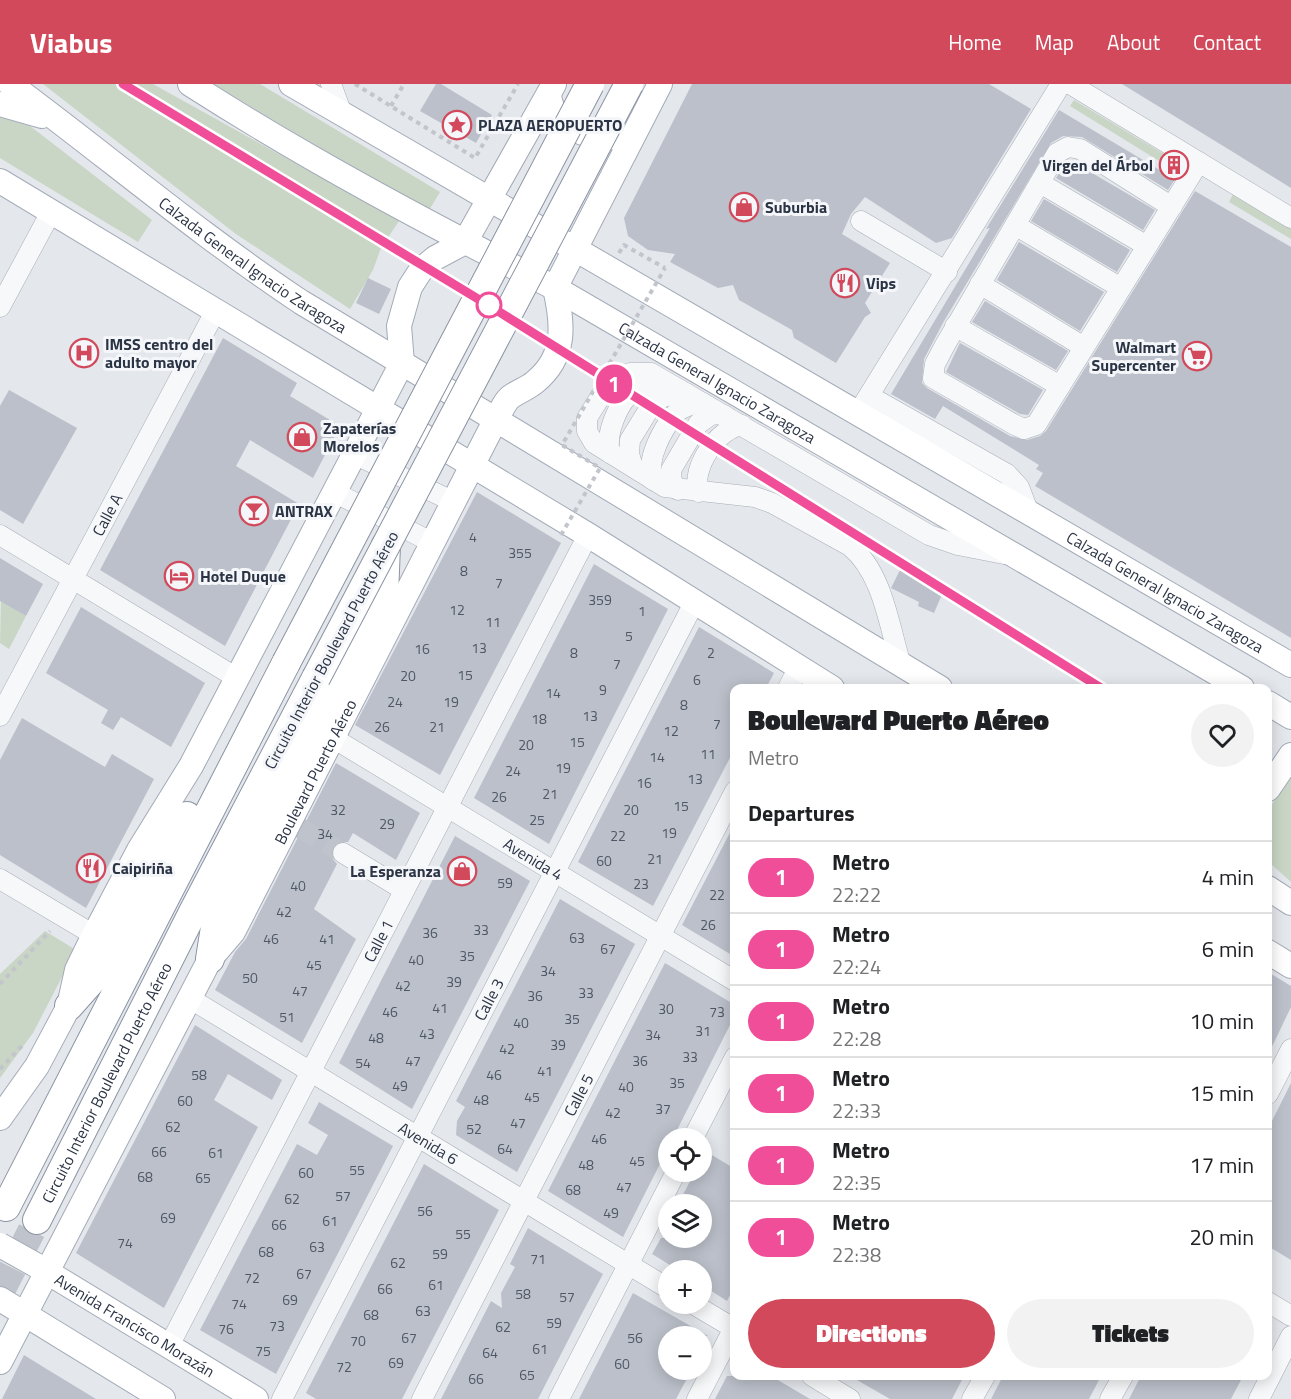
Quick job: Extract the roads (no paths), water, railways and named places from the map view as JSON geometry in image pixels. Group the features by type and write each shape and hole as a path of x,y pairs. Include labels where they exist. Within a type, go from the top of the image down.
{"highway":[{"name":"Circuito Interior Boulevard Puerto Aéreo","path":"6,1207 222,785 590,84"},
{"name":"Circuito Interior Boulevard Puerto Aéreo","path":"37,1220 177,943 629,84"},
{"path":"210,959 216,921 384,596 386,545"},
{"path":"69,1006 93,979 141,888 186,817 222,785"}],"main road":[{"name":"Calzada General Ignacio Zaragoza","path":"10,84 240,261 402,363 933,684"},
{"name":"Calzada General Ignacio Zaragoza","path":"190,84 246,120 465,242 555,288 1235,684"},
{"name":"Calzada General Ignacio Zaragoza","path":"291,84 574,248 864,404 1029,513 1291,665"},
{"path":"555,288 660,84"},
{"path":"551,89 550,105 556,114 575,130 597,138 634,134"},
{"path":"0,1118 38,1066 69,1006 77,970 94,935 139,850 191,766 402,363 399,326 411,287 421,270 435,258 465,242 551,89"},
{"path":"0,104 31,111 64,124"},
{"path":"0,181 695,601 826,684"},
{"name":"Boulevard Puerto Aéreo","path":"0,1362 12,1306 37,1267 210,959 233,932 295,825 333,738 496,419 510,397 536,381 550,367 559,345 562,320 555,288"},
{"path":"1272,705 1291,717"},
{"path":"1272,783 1291,755"},
{"path":"1272,891 1291,903"},
{"path":"1272,954 1291,966"},
{"name":"Avenida Francisco Morazán","path":"0,1245 256,1399"},
{"path":"0,1263 37,1267"},
{"path":"12,1306 149,1396"}],"street":[{"path":"331,84 342,114"},
{"path":"864,404 1061,84"},
{"path":"1070,84 1291,218"},
{"path":"1172,207 1080,149 1068,147 1057,153 955,326 935,364 933,378 1015,425 1024,429 1036,425 1172,207 1199,162"},
{"path":"1040,183 1147,246"},
{"path":"0,307 51,212"},
{"path":"861,221 947,272"},
{"path":"1015,225 1121,288"},
{"path":"980,284 1084,347"},
{"name":"Calle A","path":"0,716 215,312"},
{"path":"955,326 1060,386"},
{"path":"901,665 873,574 860,554 850,546 772,503 740,494 699,492 665,487 610,453 608,432 632,392 648,384 666,382 929,536 970,548 1013,555"},
{"path":"633,467 629,454 630,440 654,401 666,396 694,398"},
{"path":"653,480 649,467 651,455 675,414 688,406 694,398"},
{"path":"678,490 671,480 671,470 698,424 712,414 724,415"},
{"path":"699,492 698,472 719,435 730,428 742,425"},
{"path":"354,454 454,502"},
{"path":"334,492 433,543"},
{"path":"0,535 237,678"},
{"name":"Calle 1","path":"169,1346 588,536"},
{"name":"Calle 3","path":"282,1399 695,601"},
{"path":"790,684 799,667"},
{"name":"Avenida 4","path":"333,738 730,978"},
{"name":"Calle 5","path":"422,1399 730,800"},
{"path":"343,853 404,890"},
{"path":"0,879 94,935"},
{"name":"Avenida 6","path":"189,998 658,1282"},
{"path":"1272,1086 1291,1049"},
{"path":"698,1128 730,1067"},
{"path":"559,1399 671,1182"},
{"path":"1272,1304 1291,1316"},
{"path":"710,1314 730,1325"},
{"path":"1272,1373 1291,1336"},
{"path":"697,1399 730,1337"},
{"path":"820,1380 843,1391"},
{"path":"972,1399 983,1380"},
{"path":"1110,1399 1120,1380"},
{"path":"1259,1399 1269,1380"}],"tunnel":[{"path":"300,828 343,853"},
{"path":"0,1293 37,1220"}],"metro line":[{"name":"1","path":"123,84 493,308 1095,684"}],"place":[{"name":"PLAZA AEROPUERTO","path":"457,125"},
{"name":"Virgen del Árbol","path":"1174,165"},
{"name":"Suburbia","path":"744,207"},
{"name":"Vips","path":"845,283"},
{"name":"IMSS centro del adulto mayor","path":"84,353"},
{"name":"Walmart Supercenter","path":"1197,356"},
{"name":"Zapaterías Morelos","path":"302,437"},
{"name":"ANTRAX","path":"254,511"},
{"name":"Hotel Duque","path":"179,576"},
{"name":"Caipiriña","path":"91,868"},
{"name":"La Esperanza","path":"462,871"}]}
